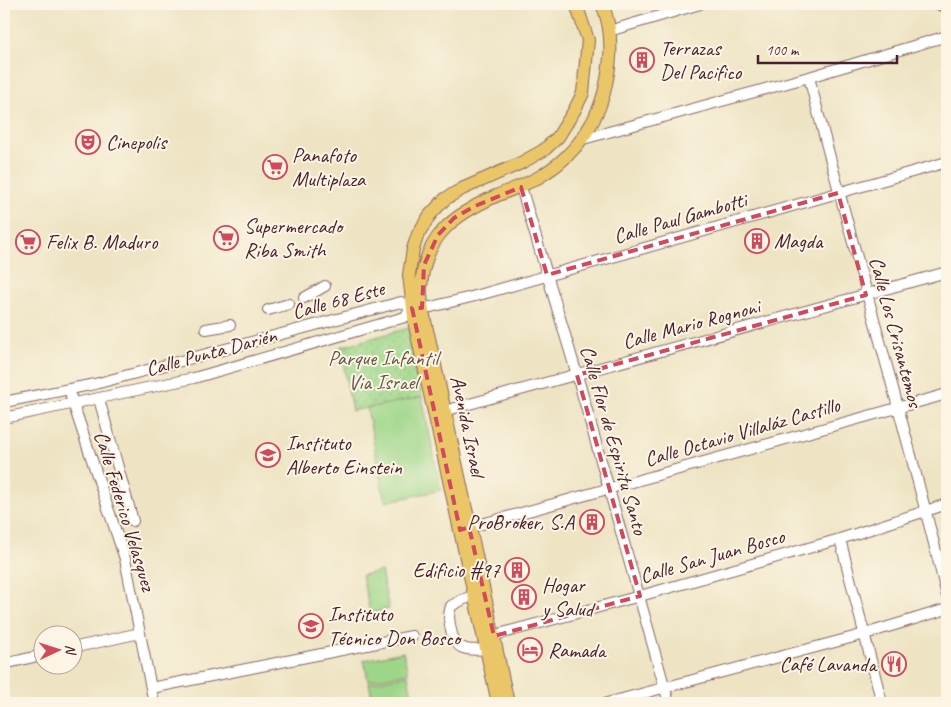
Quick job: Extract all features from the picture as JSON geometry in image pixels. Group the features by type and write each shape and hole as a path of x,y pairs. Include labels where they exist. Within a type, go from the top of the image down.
{"main road":[{"name":"Avenida Israel","path":"508,703 475,595 444,411 409,275 413,249 418,234 430,215 445,199 544,150 558,136 574,111 583,92 588,40 576,4"},
{"name":"Avenida Israel","path":"498,703 488,641 417,308 424,265 429,251 438,235 454,218 473,207 544,175 561,163 583,139 604,96 611,58 609,31 602,4"},
{"path":"940,4 947,7"}],"street":[{"path":"609,31 700,4"},
{"path":"583,139 809,78 947,36"},
{"name":"Calle Los Crisantemos","path":"809,78 838,193 926,510 947,596"},
{"name":"Calle Paul Gambotti","path":"417,308 431,307 479,295 947,162"},
{"name":"Calle Flor de Espiritu Santo","path":"521,187 577,374 669,703"},
{"name":"Calle Mario Rognoni","path":"444,411 947,272"},
{"path":"304,298 326,286"},
{"name":"Calle 68 Este","path":"69,389 194,359 401,302 417,308"},
{"path":"268,310 289,304"},
{"name":"Calle Punta Darién","path":"4,418 72,402 99,399 194,378 405,317 417,308"},
{"path":"353,315 358,330"},
{"path":"206,330 230,325"},
{"path":"4,402 69,389"},
{"name":"Calle Federico Velasquez","path":"69,389 125,559 154,703"},
{"name":"Calle Octavio Villaláz Castillo","path":"465,529 947,394"},
{"path":"99,399 133,521"},
{"name":"Calle San Juan Bosco","path":"475,595 451,606 448,616 453,640 462,648 473,650 488,641 840,539 947,504"},
{"path":"840,539 882,703"},
{"path":"607,703 865,634 947,609"},
{"path":"82,646 140,633"},
{"path":"151,688 412,636"},
{"path":"4,664 32,657"}],"highlighted area":[{"path":"521,187 547,275 838,193 866,295 577,375 640,596 494,636 469,527 460,530 412,308 422,308 424,265 438,235 454,218 473,207"}],"green space":[{"name":"Parque Infantil Via Israel","path":"408,328 412,339 422,397 352,411 340,347"},
{"path":"422,397 441,490 385,502 367,408"},
{"path":"381,571 389,609 370,613 362,575"},
{"path":"403,652 408,673 368,681 364,660"},
{"path":"408,675 412,696 373,703 369,683"}],"place":[{"name":"Terrazas Del Pacifico","path":"642,60"},
{"name":"Cinepolis","path":"88,142"},
{"name":"Panafoto Multiplaza","path":"275,167"},
{"name":"Supermercado Riba Smith","path":"226,238"},
{"name":"Magda","path":"757,241"},
{"name":"Felix B. Maduro","path":"28,242"},
{"name":"Instituto Alberto Einstein","path":"268,455"},
{"name":"ProBroker, S.A","path":"592,522"},
{"name":"Edificio #97","path":"517,570"},
{"name":"Hogar y Salud","path":"524,597"},
{"name":"Instituto Técnico Don Bosco","path":"311,626"},
{"name":"Ramada","path":"530,650"},
{"name":"Café Lavanda","path":"894,664"}]}
